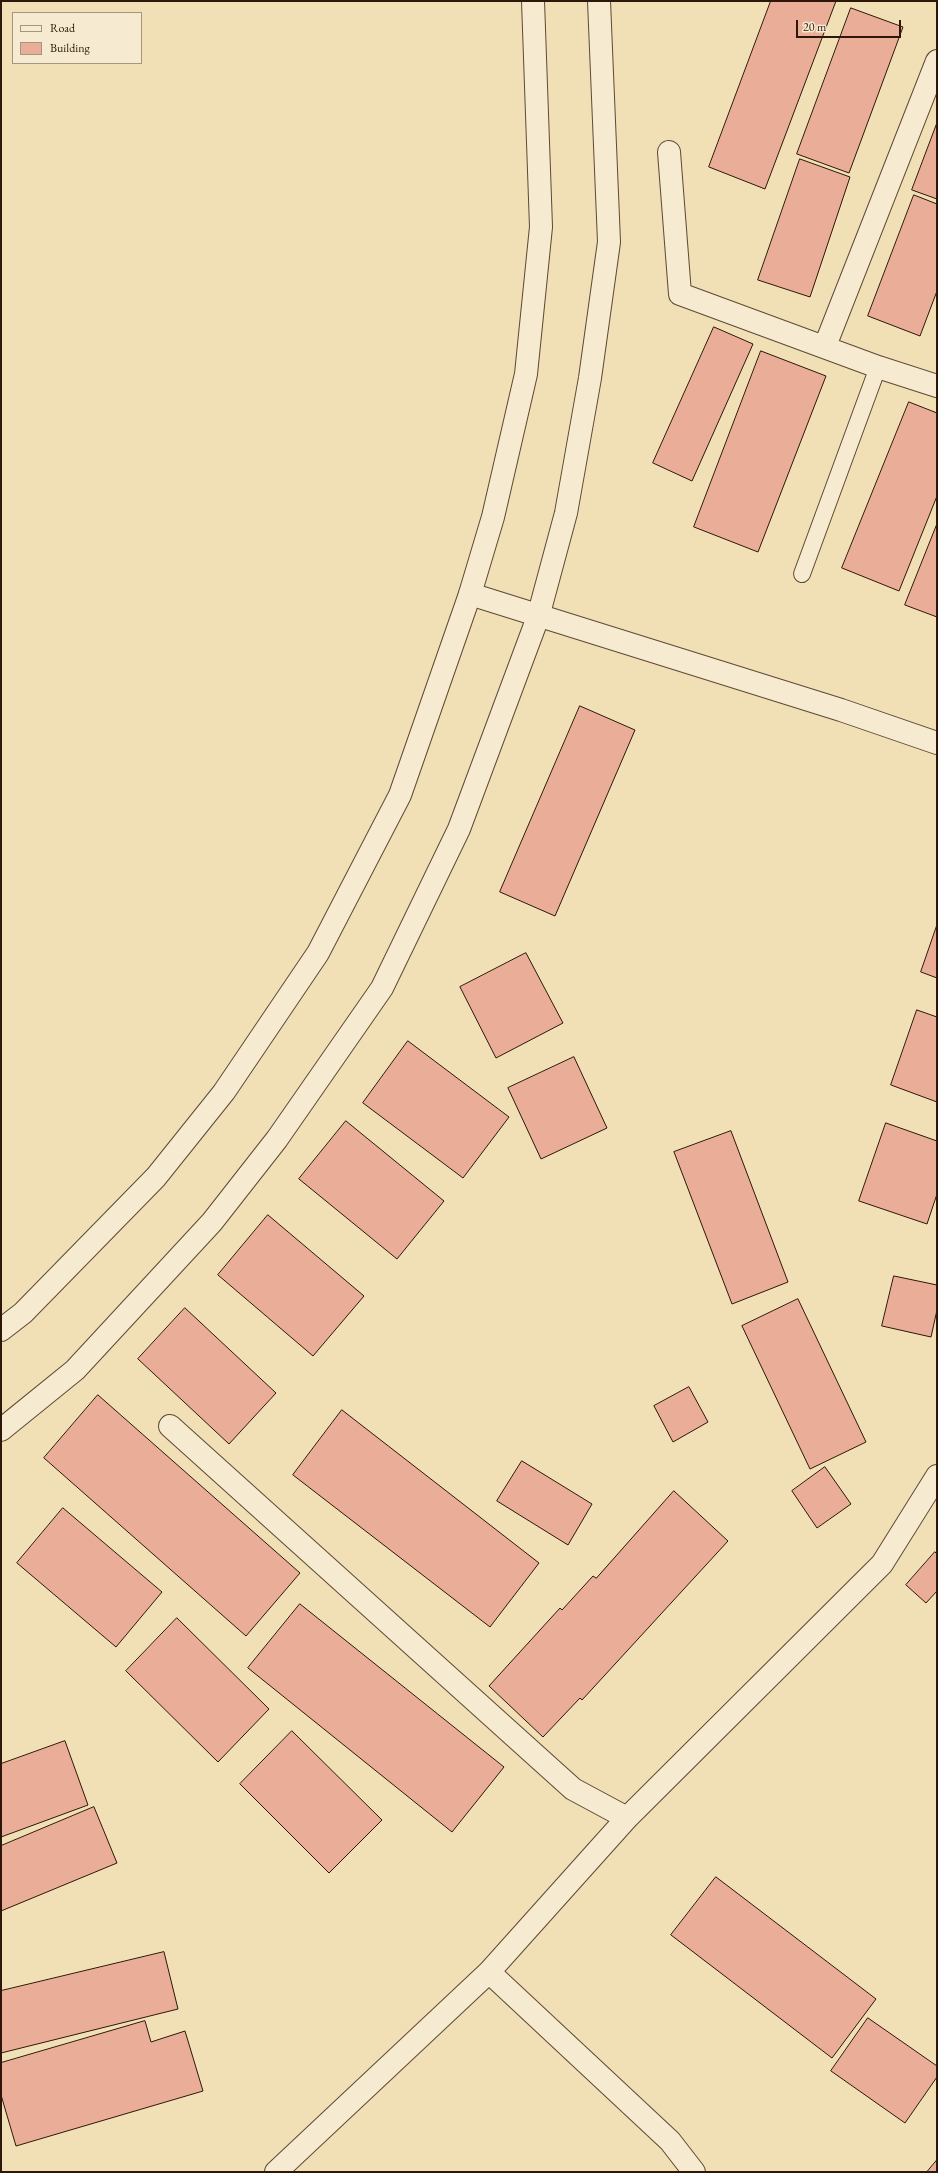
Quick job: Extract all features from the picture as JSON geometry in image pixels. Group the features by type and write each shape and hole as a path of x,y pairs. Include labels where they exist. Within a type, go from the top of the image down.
{"street":[{"path":"1,1330 23,1313 156,1177 224,1092 318,952 400,795 470,594 493,517 526,374 540,227 533,1"},
{"path":"1,1430 75,1370 212,1222 277,1139 382,988 459,829 538,616 566,513 590,378 609,242 599,1"},
{"path":"825,346 937,61"},
{"path":"669,152 680,294 825,346 878,367 937,386"},
{"path":"470,594 841,710 937,742"},
{"path":"170,1426 573,1789 627,1818"},
{"path":"276,2172 489,1972 627,1818 882,1564 937,1476"},
{"path":"489,1972 670,2141 694,2172"}],"lane":[{"path":"802,574 878,367"}],"building":[{"path":"771,1 836,1 765,189 709,167"},
{"path":"851,8 903,27 849,173 797,154"},
{"path":"937,123 937,199 912,190"},
{"path":"800,159 850,177 810,297 758,280"},
{"path":"914,195 937,204 937,291 920,336 868,316"},
{"path":"714,327 753,344 692,481 653,463"},
{"path":"761,351 826,376 758,552 694,527"},
{"path":"909,402 937,413 937,496 899,591 842,568"},
{"path":"937,524 937,617 905,605"},
{"path":"580,706 635,730 555,916 500,892"},
{"path":"937,925 937,978 921,972"},
{"path":"526,953 563,1023 496,1058 460,987"},
{"path":"917,1010 937,1017 937,1102 891,1085"},
{"path":"408,1041 509,1117 463,1178 363,1103"},
{"path":"574,1057 607,1128 541,1159 508,1088"},
{"path":"346,1121 444,1201 397,1259 299,1179"},
{"path":"886,1123 937,1141 937,1194 927,1224 859,1201"},
{"path":"731,1131 788,1282 732,1304 674,1152"},
{"path":"268,1215 364,1296 313,1356 218,1275"},
{"path":"894,1276 937,1285 937,1310 931,1337 882,1326"},
{"path":"798,1299 866,1442 810,1469 742,1326"},
{"path":"185,1308 276,1393 229,1444 138,1359"},
{"path":"689,1387 708,1422 673,1442 654,1406"},
{"path":"98,1395 300,1573 246,1636 44,1458"},
{"path":"342,1410 539,1563 490,1627 293,1475"},
{"path":"522,1461 592,1504 568,1545 497,1501"},
{"path":"825,1467 851,1504 817,1528 792,1491"},
{"path":"674,1491 728,1541 582,1700 580,1698 543,1737 489,1686 560,1608 562,1610 593,1576 596,1578"},
{"path":"63,1508 162,1592 116,1647 17,1563"},
{"path":"935,1552 937,1554 937,1591 926,1603 906,1585"},
{"path":"300,1604 504,1767 452,1832 248,1668"},
{"path":"177,1618 269,1709 218,1762 126,1671"},
{"path":"292,1731 382,1820 329,1873 240,1784"},
{"path":"65,1741 88,1805 1,1837 1,1764"},
{"path":"94,1807 117,1863 1,1911 1,1846"},
{"path":"716,1877 876,1999 832,2058 671,1935"},
{"path":"164,1952 178,2009 1,2053 1,1991"},
{"path":"868,2018 937,2066 937,2077 905,2123 831,2071"},
{"path":"145,2021 151,2042 185,2031 203,2091 16,2146 1,2095 1,2063"},
{"path":"937,2160 937,2172 927,2172"}]}
